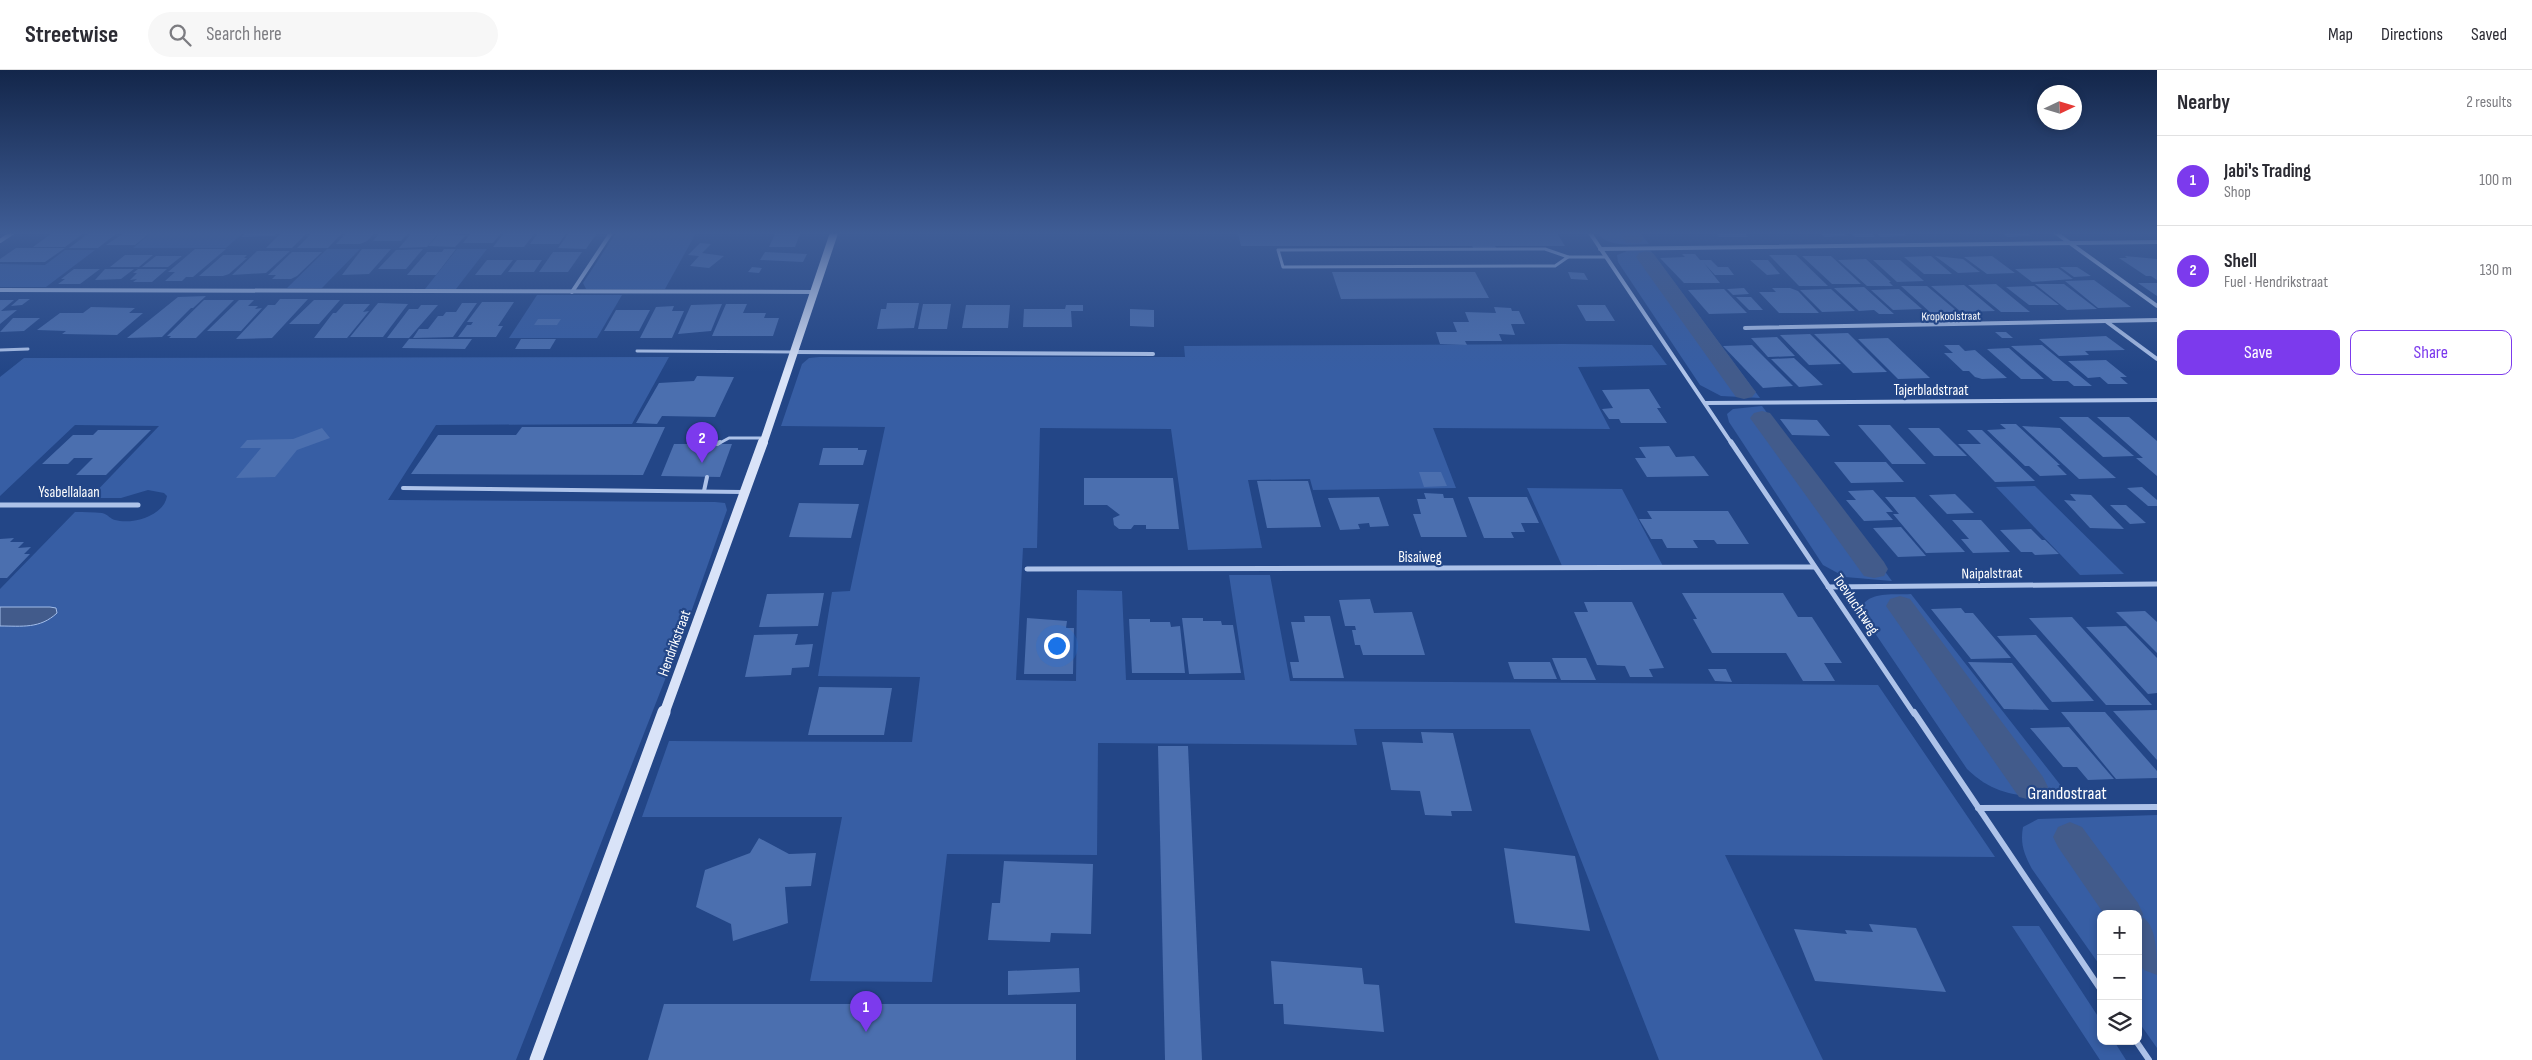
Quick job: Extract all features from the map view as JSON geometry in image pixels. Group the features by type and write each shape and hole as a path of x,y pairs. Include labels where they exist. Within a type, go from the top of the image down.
{"street":[{"path":"572,292 580,279"},
{"name":"Hendrikstraat","path":"536,1060 746,492 819,279"},
{"name":"Toevluchtweg","path":"1620,279 2097,984"},
{"path":"2119,279 2157,306"},
{"path":"0,290 815,292"},
{"name":"Kropkoolstraat","path":"1745,328 2157,320"},
{"path":"2107,322 2157,359"},
{"path":"795,352 1153,354"},
{"name":"Tajerbladstraat","path":"1705,403 2157,400"},
{"name":"Ysabellalaan","path":"0,505 138,505"},
{"name":"Bisaiweg","path":"1027,569 1814,568"},
{"name":"Naipalstraat","path":"1828,587 2157,584"},
{"name":"Grandostraat","path":"1978,808 2157,807"},
{"path":"2139,1045 2149,1060"}],"lane":[{"path":"0,350 28,349"},
{"path":"637,352 795,352"},
{"path":"717,444 729,438 765,438"},
{"path":"704,491 707,477"},
{"path":"403,488 746,492"}],"shaded area":[{"path":"0,279 56,279 46,287 0,287"},
{"path":"296,279 331,279 322,288 287,288"},
{"path":"433,279 464,279 456,289 425,289"},
{"path":"586,279 670,279 665,289 586,289 583,283"},
{"path":"1629,279 1672,279 1760,398 1721,396 1700,385"},
{"path":"537,295 622,295 597,338 509,338"},
{"path":"1652,345 1667,365 1578,367 1610,429 1433,428 1456,488 1313,490 1310,479 1248,480 1262,548 1188,550 1171,429 1040,428 1037,548 1023,548 1016,680 1076,681 1077,590 1122,591 1126,680 1245,680 1229,575 1270,575 1290,681 1878,685 1995,857 1725,855 1823,1060 1659,1060 1530,729 1354,729 1357,745 1098,743 1097,855 947,854 932,982 810,981 842,817 642,817 669,741 912,742 920,677 818,676 832,592 850,591 885,427 781,426 802,364 809,358 1185,357 1184,346"},
{"path":"669,357 632,424 436,425 388,500 715,502 725,503 727,510 688,621 516,1060 0,1060 0,589 75,512 102,513 122,521 138,520 154,514 165,503 167,496 164,493 148,490 121,498 90,498 159,426 75,425 0,496 0,377 24,358"},
{"path":"1762,406 1892,581 1845,577 1823,565 1729,422 1727,414 1733,409"},
{"path":"2035,486 2124,574 2080,575 1996,487"},
{"path":"1527,488 1622,489 1664,568 1563,568"},
{"path":"1889,594 1911,594 2069,796 2027,796 2003,791 1979,779 1967,769 1860,611 1863,604 1874,597"},
{"path":"0,607 50,607 56,608 57,613 44,622 30,626 0,626"},
{"path":"2157,815 2157,1048 2142,1027 2142,910 2097,910 2097,961 2032,869 2025,854 2022,844 2023,827 2038,819"},
{"path":"2012,926 2039,926 2097,1015 2097,1045 2117,1045 2126,1060 2100,1060"}],"building":[{"path":"65,279 86,279 80,284 58,284"},
{"path":"137,279 155,279 152,282 133,282"},
{"path":"167,279 184,279 182,281 165,281"},
{"path":"1334,279 1479,279 1489,298 1341,299"},
{"path":"1680,279 1717,279 1720,283 1684,283"},
{"path":"1792,279 1821,279 1828,286 1799,286"},
{"path":"1827,279 1856,279 1861,284 1832,284"},
{"path":"1859,279 1888,279 1893,286 1867,286"},
{"path":"1894,279 1922,279 1924,281 1897,282"},
{"path":"2028,279 2070,279 2032,282"},
{"path":"2094,280 2131,307 2098,308 2065,281"},
{"path":"2138,283 2157,283 2157,296"},
{"path":"1996,284 2030,312 2001,312 1968,285"},
{"path":"2035,284 2064,284 2097,309 2067,310"},
{"path":"1964,285 1995,311 1961,312 1931,286"},
{"path":"1901,286 1927,286 1958,312 1931,313"},
{"path":"2034,286 2059,305 2029,305 2006,287"},
{"path":"1864,287 1894,314 1879,314 1874,310 1859,311 1834,288"},
{"path":"1744,288 1749,294 1733,295 1727,289"},
{"path":"1772,288 1790,288 1798,291 1819,313 1779,313 1759,292 1776,292"},
{"path":"1724,289 1747,313 1709,314 1688,290"},
{"path":"1831,289 1855,311 1822,312 1800,290"},
{"path":"1899,289 1922,309 1893,310 1871,290"},
{"path":"206,296 162,337 127,338 178,297"},
{"path":"1736,297 1751,297 1763,310 1749,310"},
{"path":"19,299 30,299 22,305 11,306"},
{"path":"280,299 308,299 272,338 236,339 268,305 275,305"},
{"path":"0,300 14,300 1,311 17,310 0,324"},
{"path":"204,300 234,300 196,338 169,338 171,336 167,336"},
{"path":"239,300 254,300 248,306 258,306 255,309 262,308 241,331 207,331"},
{"path":"314,300 340,300 319,324 289,324"},
{"path":"482,302 514,302 498,326 503,326 496,337 458,337 467,325 471,325 473,322 467,322"},
{"path":"378,303 408,304 383,337 350,337"},
{"path":"462,303 477,303 453,337 413,338 419,329 428,329 438,316 443,316 446,312 456,312"},
{"path":"887,303 919,303 914,328 877,329 881,309 886,309"},
{"path":"344,304 370,304 363,312 369,311 347,338 314,338 333,313 336,313"},
{"path":"722,304 711,331 678,334 691,305"},
{"path":"726,304 747,304 743,313 766,313 764,318 779,318 773,336 712,336"},
{"path":"923,304 951,304 947,329 918,329"},
{"path":"421,305 438,305 409,338 387,338 409,309 418,309"},
{"path":"966,305 1010,305 1008,328 962,328"},
{"path":"1066,305 1083,305 1083,311 1071,311 1072,327 1023,327 1024,309 1065,309"},
{"path":"1577,305 1605,305 1615,321 1586,321"},
{"path":"674,306 672,311 684,311 672,338 640,338 656,307"},
{"path":"91,307 135,308 129,313 143,313 117,335 62,334 66,331 37,330 60,313 83,313"},
{"path":"1494,307 1511,308 1512,311 1519,311 1525,324 1511,324 1515,335 1499,334 1502,341 1465,341 1467,345 1440,344 1436,332 1457,332 1453,322 1469,322 1465,312 1496,313"},
{"path":"1130,309 1154,310 1154,327 1130,326"},
{"path":"616,310 650,310 639,331 604,331"},
{"path":"13,318 40,318 24,331 0,332"},
{"path":"538,319 561,319 557,325 534,325"},
{"path":"1995,332 2006,332 2013,338 2002,338"},
{"path":"1848,333 1887,372 1853,373 1814,334"},
{"path":"1810,334 1841,364 1809,365 1780,335"},
{"path":"2106,336 2125,350 2085,351 2089,355 2059,356 2039,339"},
{"path":"1777,337 1795,356 1768,357 1751,338"},
{"path":"1888,338 1930,378 1898,379 1858,339"},
{"path":"409,339 472,339 465,349 402,348"},
{"path":"521,339 556,339 550,349 515,349"},
{"path":"1752,345 1793,386 1763,388 1723,346"},
{"path":"1944,345 1959,345 1965,351 1975,350 2007,378 1982,379 1975,377 1969,371 1963,371 1944,353 1953,353"},
{"path":"2042,345 2092,386 2074,386 2068,381 2053,381 2011,346"},
{"path":"2009,348 2044,379 2021,379 1987,349"},
{"path":"1794,358 1823,385 1799,387 1771,359"},
{"path":"2106,360 2127,377 2120,377 2128,384 2108,384 2100,377 2088,378 2068,361"},
{"path":"697,376 734,377 715,417 662,416 657,424 636,423 659,383 694,381"},
{"path":"1649,389 1661,408 1657,408 1667,423 1621,423 1619,419 1609,419 1602,409 1613,408 1602,390"},
{"path":"2059,417 2088,417 2134,456 2103,457"},
{"path":"2097,417 2129,417 2157,441 2157,476 2136,458 2143,458"},
{"path":"1780,419 1817,420 1830,436 1792,435"},
{"path":"2000,424 2016,424 2060,465 2057,465 2067,475 2040,476 2029,466 2025,466 1987,430 2006,429"},
{"path":"1858,425 1890,425 1926,464 1892,464"},
{"path":"2022,426 2060,428 2116,478 2079,479"},
{"path":"522,427 665,427 643,475 411,474 438,435 516,435"},
{"path":"322,428 330,438 297,450 275,477 236,478 261,448 240,448 247,440 293,439"},
{"path":"1908,428 1939,428 1967,456 1934,456"},
{"path":"98,430 151,430 106,475 76,475 93,458 74,458 68,464 42,464 73,435 93,435"},
{"path":"1967,430 1982,430 2035,481 1995,482 1958,444 1981,444"},
{"path":"674,444 732,444 720,477 661,476"},
{"path":"1669,446 1676,457 1694,456 1709,476 1647,477 1635,458 1646,458 1639,447"},
{"path":"823,448 858,448 858,450 867,450 863,465 819,465"},
{"path":"1834,462 1886,462 1904,482 1851,483"},
{"path":"1419,472 1441,472 1447,486 1424,487"},
{"path":"1084,478 1173,478 1179,529 1146,529 1146,525 1134,525 1131,529 1119,529 1114,525 1113,518 1120,515 1107,505 1084,505"},
{"path":"1257,481 1308,481 1321,527 1267,528"},
{"path":"2142,487 2157,500 2157,506 2148,506 2127,488"},
{"path":"1873,490 1893,512 1886,512 1893,520 1864,521 1846,500 1856,500 1848,491"},
{"path":"1424,493 1443,494 1444,498 1453,498 1467,537 1421,537 1413,514 1421,514 1417,499 1426,499"},
{"path":"1955,494 1974,513 1947,514 1929,495"},
{"path":"2070,494 2091,495 2124,529 2090,528 2064,500 2076,501"},
{"path":"1379,497 1389,526 1370,527 1369,523 1358,524 1360,529 1340,530 1328,498"},
{"path":"1468,497 1527,497 1539,523 1521,523 1525,532 1511,532 1514,538 1484,538"},
{"path":"1885,497 1915,497 1965,552 1926,553 1893,514 1899,514"},
{"path":"799,503 859,504 851,538 789,537"},
{"path":"2110,505 2126,505 2146,523 2130,524"},
{"path":"1647,511 1728,511 1749,544 1717,544 1714,540 1693,540 1698,548 1667,548 1662,539 1651,539 1639,519 1652,519"},
{"path":"1952,520 1981,520 2010,552 1973,553 1961,539 1969,539"},
{"path":"1901,527 1926,556 1898,557 1873,528"},
{"path":"2031,529 2059,554 2035,555 2032,552 2021,552 2000,530"},
{"path":"14,538 10,542 24,542 18,548 31,547 24,554 30,554 7,578 0,578 0,539"},
{"path":"824,593 818,626 759,627 767,594"},
{"path":"1682,593 1783,593 1798,617 1812,617 1842,663 1824,663 1835,681 1803,681 1786,653 1712,653 1693,619 1697,619"},
{"path":"1370,599 1374,613 1412,612 1425,655 1363,655 1360,645 1355,645 1352,630 1356,630 1355,626 1345,626 1339,600"},
{"path":"1584,602 1632,602 1664,668 1649,669 1653,677 1630,677 1625,666 1597,665 1574,612 1588,612"},
{"path":"1961,608 1965,613 1973,613 2011,658 1971,659 1931,609"},
{"path":"2145,611 2157,622 2157,653 2116,612"},
{"path":"1304,616 1330,616 1344,678 1293,678 1290,662 1299,662 1291,622 1305,622"},
{"path":"2072,617 2152,705 2106,705 2029,618"},
{"path":"1027,618 1067,621 1066,628 1074,628 1073,674 1024,674"},
{"path":"1182,618 1203,618 1203,621 1221,621 1222,625 1233,625 1241,673 1189,674"},
{"path":"1129,619 1150,619 1150,622 1170,622 1171,627 1180,626 1185,673 1132,673"},
{"path":"2126,626 2157,658 2157,693 2148,694 2086,627"},
{"path":"798,634 795,645 813,644 809,667 792,668 791,675 745,677 754,635"},
{"path":"2036,635 2094,701 2052,702 1997,636"},
{"path":"1552,658 1586,658 1596,680 1561,680"},
{"path":"1508,662 1550,662 1557,679 1514,679"},
{"path":"1968,662 2012,663 2049,710 2004,709"},
{"path":"1708,669 1726,669 1732,682 1715,681"},
{"path":"819,687 892,688 884,735 808,735"},
{"path":"2157,710 2157,760 2113,711"},
{"path":"2061,712 2105,712 2157,771 2157,778 2116,779"},
{"path":"2069,727 2114,779 2088,780 2077,767 2063,767 2030,728"},
{"path":"1421,732 1453,733 1472,811 1451,811 1452,816 1425,815 1420,791 1391,790 1382,742 1423,743"},
{"path":"1158,746 1188,746 1202,1060 1165,1060"},
{"path":"759,838 789,854 816,853 811,886 785,887 788,923 733,941 731,924 696,907 705,870 750,853"},
{"path":"1504,848 1575,856 1590,931 1515,923"},
{"path":"1004,861 1093,864 1091,934 1051,933 1050,942 988,940 992,903 1000,903"},
{"path":"1869,924 1916,928 1946,992 1815,981 1794,929 1847,934 1845,930 1873,932"},
{"path":"1271,961 1362,968 1364,984 1379,985 1384,1032 1284,1024 1283,1004 1274,1004"},
{"path":"1079,968 1080,992 1008,995 1008,971"},
{"path":"664,1004 1076,1004 1076,1060 648,1060"}],"waterway":[{"path":"1662,279 1744,392"},
{"path":"1762,418 1874,569"},
{"path":"1900,606 2031,787"},
{"path":"2070,837 2122,910"},
{"path":"2142,937 2157,958"}],"place":[{"name":"Shell","path":"702,463"},
{"name":"Jabi's Trading","path":"866,1032"}]}
